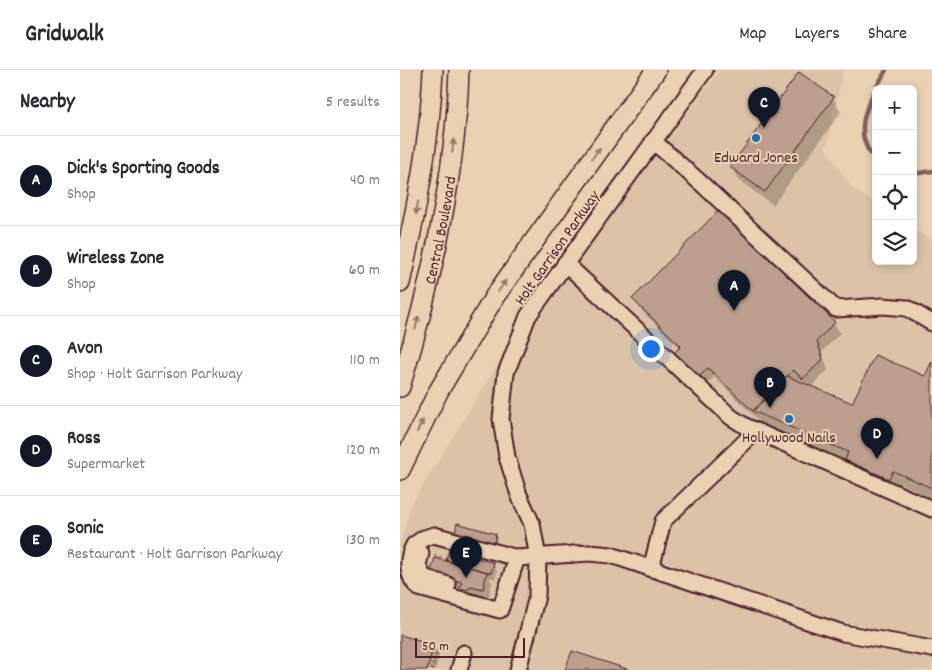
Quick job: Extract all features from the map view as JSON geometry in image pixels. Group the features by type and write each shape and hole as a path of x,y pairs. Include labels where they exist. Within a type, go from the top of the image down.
{"main road":[{"name":"Central Boulevard","path":"400,283 410,239 431,108 433,70"},
{"name":"Central Boulevard","path":"400,387 425,296 445,203 458,96 458,70"},
{"path":"400,470 438,392 495,296 656,70"},
{"path":"400,265 410,239"}],"street":[{"name":"Holt Garrison Parkway","path":"518,670 537,596 538,558 532,524 519,495 507,457 501,419 506,373 528,316 705,70"},
{"path":"653,142 702,184 836,309 883,306 907,308 932,323"},
{"path":"565,263 731,417 756,431 932,509"},
{"path":"651,569 663,521 756,431"},
{"path":"517,558 500,610 422,589 416,585 409,569 414,546 424,538 431,536 450,539 517,558 589,553 612,555 843,633 932,649"},
{"path":"459,670 464,653"}],"path":[{"path":"433,670 439,645"}],"shaded area":[{"path":"720,70 843,70 826,149 852,188 872,201 872,265 917,265 917,231 932,241 932,670 400,670 400,542 412,503 528,316"}],"building":[{"path":"799,72 834,97 765,192 730,167"},
{"path":"719,210 835,322 817,341 823,359 803,379 793,370 753,411 708,368 699,377 674,353 681,346 632,299"},
{"path":"875,355 925,376 932,361 932,488 893,471 889,479 845,460 848,452 753,411 787,376 852,403"},
{"path":"457,523 496,534 494,545 455,533"},
{"path":"449,550 494,563 491,573 446,560"},
{"path":"435,558 487,572 483,589 470,586 468,590 460,588 462,582 430,573"},
{"path":"400,635 434,644 427,670 400,670"},
{"path":"572,651 630,670 565,670"}],"waterway":[{"path":"872,154 864,138 863,126 869,103 886,70"},
{"path":"917,173 932,171"}],"place":[{"name":"Avon","path":"764,128"},
{"name":"Edward Jones","path":"756,138"},
{"name":"Dick's Sporting Goods","path":"734,311"},
{"name":"Wireless Zone","path":"770,408"},
{"name":"Hollywood Nails","path":"789,419"},
{"name":"Ross","path":"877,459"},
{"name":"Sonic","path":"466,578"}]}
